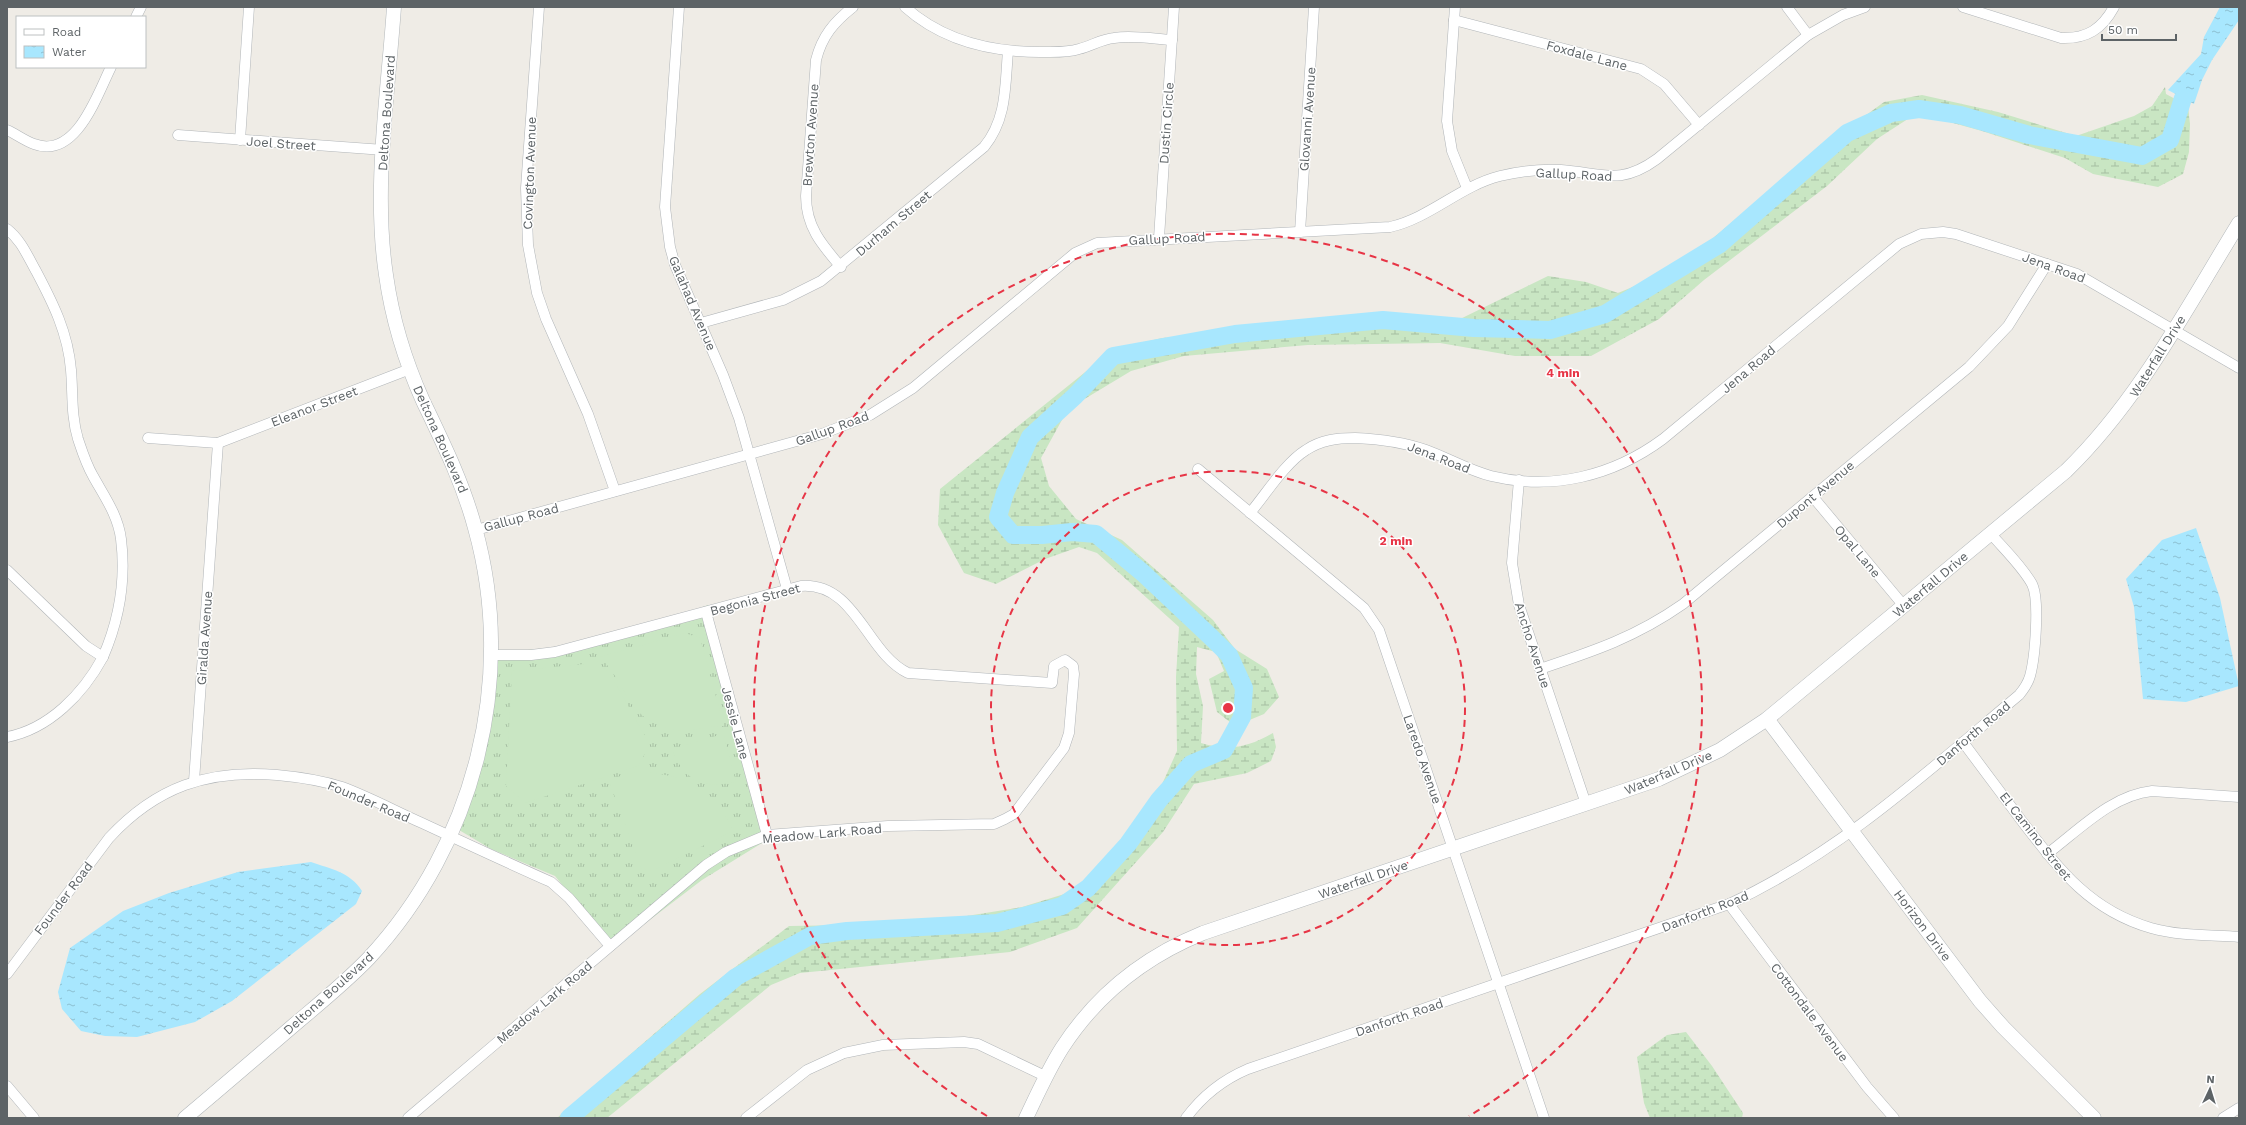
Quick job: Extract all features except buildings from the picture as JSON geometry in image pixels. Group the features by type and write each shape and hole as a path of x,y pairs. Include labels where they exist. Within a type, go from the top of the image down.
{"street":[{"path":"240,140 249,7"},
{"name":"Deltona Boulevard","path":"185,1118 345,982 368,959 409,909 428,879 451,836 472,778 481,742 487,710 491,655 488,592 476,530 454,465 410,369 394,314 386,275 381,209 394,7"},
{"name":"Covington Avenue","path":"539,7 526,188 528,245 537,293 546,319 588,414 615,491"},
{"name":"Galahad Avenue","path":"679,7 665,207 666,226 675,265 723,375 750,454 787,590"},
{"name":"Brewton Avenue","path":"841,267 813,231 808,218 806,196 818,49 830,28 853,7"},
{"path":"905,7 929,25 945,34 984,47 1008,51 1063,52 1079,49 1115,38 1172,40"},
{"name":"Dustin Circle","path":"1159,238 1174,7"},
{"name":"Glovanni Avenue","path":"1300,232 1314,7"},
{"path":"1454,7 1447,121 1448,136 1452,151 1467,188"},
{"path":"1787,7 1808,35"},
{"name":"Gallup Road","path":"476,530 822,434 859,420 893,402 931,374 1076,253 1085,248 1108,241 1390,227 1403,224 1467,188 1500,176 1521,172 1561,170 1612,177 1630,174 1657,160 1808,35 1843,15 1865,7"},
{"path":"1963,7 2061,38 2072,38 2093,32 2101,26 2114,7"},
{"name":"Foxdale Lane","path":"1454,20 1641,69 1664,84 1699,125"},
{"name":"Durham Street","path":"700,323 782,300 822,281 841,267 984,147 992,136 1003,111 1008,51"},
{"path":"7,130 35,144 53,146 64,142 77,131 110,68"},
{"name":"Joel Street","path":"178,135 384,150"},
{"name":"Waterfall Drive","path":"1026,1118 1069,1038 1096,1004 1115,985 1154,956 1203,933 1659,779 1720,750 1768,719 2066,471 2106,430 2130,399 2239,223"},
{"path":"7,229 22,244 54,305 62,324 71,370 74,418 78,437 92,474 111,507 121,536 122,551 120,600 112,637 103,657 87,682 74,698 44,723 7,738"},
{"name":"Jena Road","path":"1250,513 1300,454 1317,444 1338,438 1372,438 1409,444 1473,470 1519,480 1564,480 1586,477 1606,471 1645,452 1899,244 1908,238 1932,232 1956,234 2077,274 2097,284 2239,368"},
{"name":"Dupont Avenue","path":"1540,669 1610,645 1661,619 1683,604 1969,367 2008,326 2048,264"},
{"name":"Eleanor Street","path":"148,438 218,443 410,369"},
{"name":"Giralda Avenue","path":"194,781 218,443"},
{"name":"Laredo Avenue","path":"1198,469 1364,608 1379,630 1544,1118"},
{"name":"Ancho Avenue","path":"1519,480 1513,541 1514,584 1519,605 1586,804"},
{"name":"Opal Lane","path":"1813,496 1904,606"},
{"name":"Danforth Road","path":"1186,1118 1195,1106 1215,1087 1248,1069 1729,904 1797,869 1852,831 1963,742 2019,695 2026,686 2032,668 2037,604 2036,594 2027,577 1991,534"},
{"path":"7,570 86,646 103,657"},
{"name":"Begonia Street","path":"491,655 531,655 555,652 801,586 817,586 837,595 890,662 908,673 1052,683 1054,666 1065,660"},
{"name":"Jessie Lane","path":"706,612 767,835"},
{"name":"Meadow Lark Road","path":"408,1118 706,865 726,852 767,835 888,826 994,824 1014,814 1064,748 1069,733 1074,674 1072,666 1065,660"},
{"name":"Horizon Drive","path":"1768,719 1980,1001 2003,1027 2094,1118"},
{"name":"El Camino Street","path":"1963,742 2047,854 2080,890 2097,903 2134,922 2174,933 2239,937"},
{"name":"Founder Road","path":"7,974 109,838 122,824 154,799 194,781 239,773 301,777 323,781 343,788 551,882 562,890 610,946"},
{"path":"2047,854 2116,802 2139,792 2152,791 2239,797"},
{"name":"Cottondale Avenue","path":"1729,904 1890,1117"},
{"path":"746,1118 807,1070 844,1053 883,1045 964,1042 978,1044 1047,1077"},
{"path":"7,1086 34,1118"},
{"path":"2223,1118 2239,1108"}],"green space":[{"path":"2165,87 2166,94 2188,106 2190,124 2189,152 2183,174 2158,187 2093,174 2065,158 1982,131 1917,113 1877,139 1827,186 1704,280 1659,319 1591,356 1515,356 1440,343 1308,345 1184,356 1131,371 1068,409 1041,458 1049,486 1076,519 1122,540 1213,620 1235,649 1267,669 1279,697 1264,714 1235,726 1217,712 1209,679 1224,671 1216,652 1197,647 1196,674 1203,706 1201,743 1220,747 1238,747 1255,742 1273,733 1276,747 1271,761 1247,773 1194,784 1163,832 1077,928 1010,952 800,973 771,985 607,1118 557,1118 700,994 789,926 917,924 1022,907 1084,888 1145,822 1177,751 1176,677 1179,627 1097,553 1079,547 1045,559 996,584 964,573 938,525 940,489 1089,369 1119,348 1162,338 1287,329 1384,326 1456,321 1548,276 1586,282 1618,293 1676,269 1820,149 1884,102 1922,95 1998,112 2076,136 2134,116 2152,106"},
{"path":"708,605 770,838 702,880 613,948 555,876 491,849 459,830 497,653 616,641"},
{"path":"685,633 700,638 724,726 678,730 661,726 648,719 638,711 631,702 610,669 600,657"},
{"path":"596,660 612,677 650,745 638,766 525,803 506,786 512,671 584,664"},
{"path":"716,736 724,736 736,782 714,784 696,780 689,776 683,769 672,749"},
{"path":"643,772 674,777 687,781 698,787 708,794 717,804 726,816 733,831 652,871 641,868 609,781 625,774"},
{"path":"1686,1032 1712,1066 1743,1113 1742,1118 1650,1118 1644,1103 1637,1057 1667,1035"}],"water":[{"path":"2220,7 2239,7 2239,20 2212,60 2202,80 2194,104 2168,90 2201,54 2204,37"},
{"path":"2196,528 2220,598 2239,686 2186,702 2143,699 2134,607 2126,579 2162,540"},
{"path":"311,862 333,869 352,879 362,891 356,904 232,1001 195,1022 137,1037 105,1036 81,1031 62,1009 58,992 70,948 123,911 169,893 238,872"}],"waterway":[{"path":"569,1118 736,977 810,936 847,931 997,923 1062,906 1088,888 1128,844 1159,800 1191,764 1224,750 1242,717 1244,688 1229,655 1143,573 1096,534 1072,532 1042,535 1013,535 998,517 1005,493 1030,437 1075,396 1113,356 1235,334 1383,320 1474,328 1550,330 1605,314 1720,244 1847,133 1891,113 1919,109 1960,115 2029,135 2142,156 2170,140 2183,98"}]}
